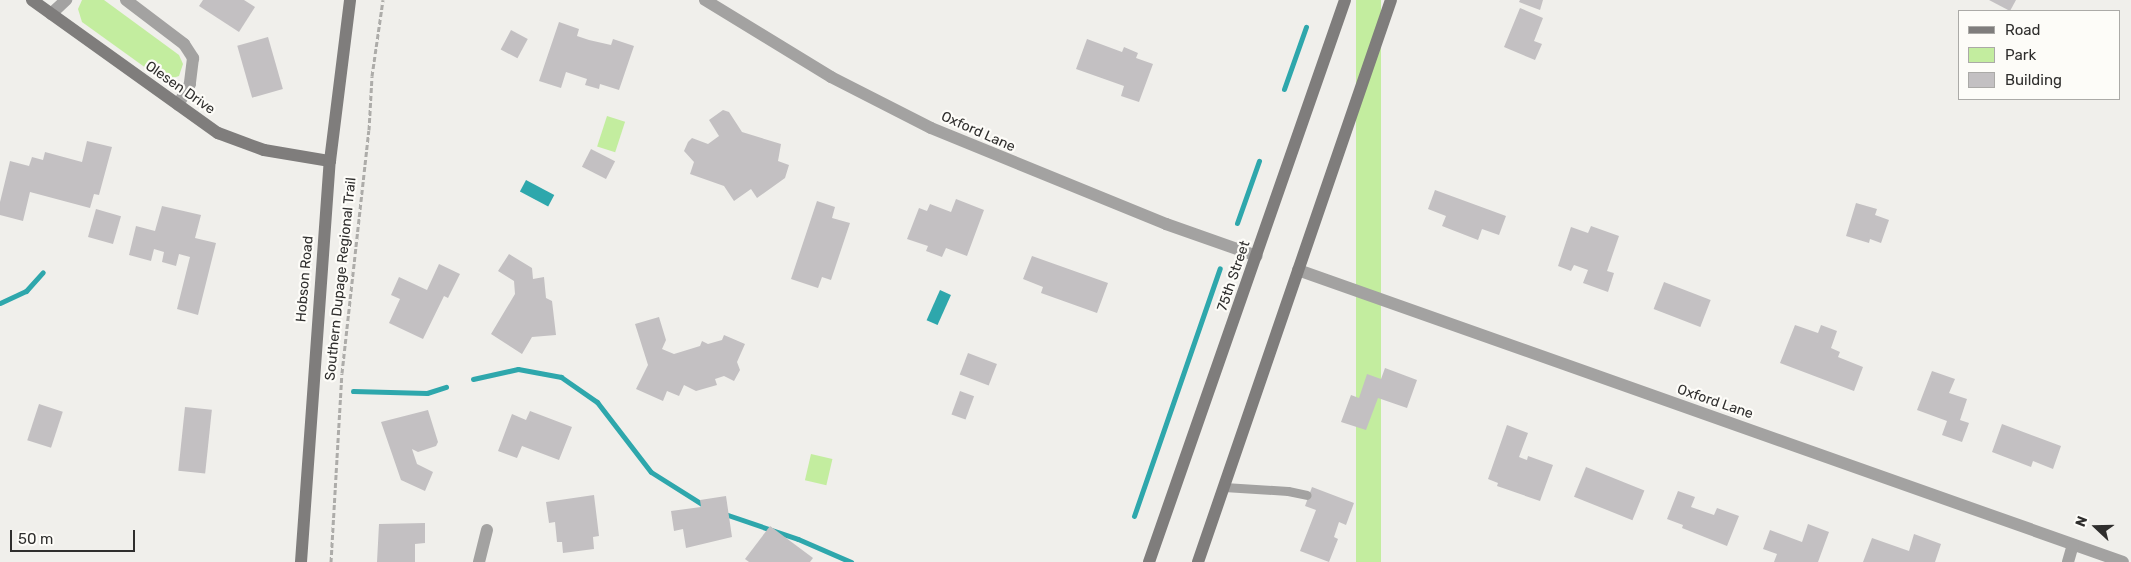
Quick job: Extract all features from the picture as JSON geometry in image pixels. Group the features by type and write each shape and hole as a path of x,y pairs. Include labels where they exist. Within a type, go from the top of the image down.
{"main road":[{"name":"Olesen Drive","path":"32,0 218,133 238,142 264,150 330,161"},
{"name":"Hobson Road","path":"301,562 330,161 350,0"},
{"name":"75th Street","path":"1150,562 1345,0"},
{"path":"1198,562 1392,0"}],"street":[{"path":"51,14 66,0"},
{"path":"126,0 184,44 194,58 190,84 178,105"},
{"name":"Oxford Lane","path":"705,0 833,79 931,128 1140,214 1257,256"},
{"name":"Oxford Lane","path":"1298,270 2122,562"},
{"path":"480,562 487,530"},
{"path":"2068,562 2073,545"}],"lane":[{"path":"1224,487 1288,491 1307,495"}],"path":[{"name":"Southern Dupage Regional Trail","path":"331,562 342,373 369,130 372,76 383,0"}],"green space":[{"path":"82,0 104,0 179,55 183,64 179,76 164,81 82,22 78,9"},
{"path":"1356,0 1381,0 1381,562 1356,562"},
{"path":"607,116 625,122 615,152 597,146"},
{"path":"811,454 832,459 826,485 805,480"}],"water":[{"path":"526,180 554,195 548,207 520,191"},
{"path":"940,290 951,295 938,325 927,320"}],"building":[{"path":"203,0 244,0 255,7 239,32 199,6"},
{"path":"1520,0 1543,0 1540,10 1519,2"},
{"path":"1989,0 2016,0 2011,10"},
{"path":"1520,8 1543,18 1534,41 1542,44 1535,60 1504,47"},
{"path":"559,22 579,29 577,36 589,40 611,45 613,39 634,46 619,90 600,84 599,89 585,85 587,79 566,72 561,88 539,81"},
{"path":"511,30 528,39 517,58 501,49"},
{"path":"268,37 283,89 252,98 237,46"},
{"path":"1087,39 1122,52 1124,47 1138,53 1136,58 1153,64 1139,102 1121,96 1124,86 1076,69"},
{"path":"723,110 729,112 742,132 781,144 778,161 789,165 785,178 757,198 751,189 734,201 724,186 690,174 694,162 684,151 688,142 692,138 708,144 719,136 709,120"},
{"path":"87,141 112,147 99,195 94,194 90,208 30,192 23,221 0,215 0,202 10,161 29,166 32,157 43,160 45,152 82,162"},
{"path":"591,149 615,161 606,179 582,167"},
{"path":"1435,190 1506,216 1499,235 1482,229 1478,240 1442,226 1446,216 1428,209"},
{"path":"956,199 984,210 967,256 946,248 942,257 926,251 928,246 907,239 919,208 927,211 930,204 951,212"},
{"path":"817,201 835,207 832,218 850,223 831,280 822,277 818,288 791,279"},
{"path":"1856,203 1877,209 1875,215 1889,220 1881,243 1870,239 1869,243 1846,236"},
{"path":"162,206 201,215 195,238 216,243 198,315 177,309 190,257 179,254 176,266 162,262 164,252 154,249 151,261 129,255 136,226 155,231"},
{"path":"96,209 121,216 113,244 88,237"},
{"path":"1591,226 1619,236 1607,271 1614,273 1608,292 1583,283 1588,270 1574,265 1571,271 1558,266 1571,227 1588,233"},
{"path":"509,254 532,268 533,279 544,277 546,298 552,301 556,335 532,337 522,354 491,334 515,294 514,281 498,271"},
{"path":"1032,256 1108,283 1097,313 1041,293 1043,287 1023,279"},
{"path":"439,264 460,274 448,298 444,296 423,339 389,323 400,299 391,295 399,277 427,290"},
{"path":"1664,282 1711,300 1700,327 1654,309"},
{"path":"659,317 666,340 662,349 674,354 700,346 702,341 708,344 722,340 724,335 745,344 737,362 740,370 734,381 724,376 715,379 717,385 696,391 684,385 679,396 667,391 663,401 636,389 648,365 635,324"},
{"path":"1795,325 1818,333 1821,325 1837,331 1831,348 1840,352 1838,357 1863,367 1854,391 1780,363"},
{"path":"968,353 997,364 989,386 960,374"},
{"path":"1385,368 1417,380 1407,408 1378,398 1366,430 1341,422 1351,395 1359,398 1367,374 1381,379"},
{"path":"1932,371 1955,379 1949,393 1967,399 1960,420 1969,423 1962,442 1942,435 1947,421 1917,410"},
{"path":"960,391 974,396 966,420 951,414"},
{"path":"39,404 63,412 51,448 27,440"},
{"path":"185,407 212,410 205,473 178,471"},
{"path":"428,410 438,442 436,446 418,452 412,449 417,464 433,472 425,491 401,480 381,422"},
{"path":"530,411 572,427 559,460 522,446 517,458 498,451 512,414 526,420"},
{"path":"2002,424 2061,446 2053,469 2033,461 2031,467 1992,452"},
{"path":"1507,425 1528,433 1519,457 1527,460 1528,456 1553,465 1540,501 1497,486 1498,483 1488,479"},
{"path":"1586,467 1644,491 1632,520 1574,497"},
{"path":"1312,487 1354,503 1346,525 1339,522 1334,537 1338,539 1329,562 1300,551 1316,510 1305,506"},
{"path":"1678,491 1695,497 1691,507 1714,515 1717,508 1739,516 1727,546 1682,528 1683,525 1667,519"},
{"path":"594,495 599,536 593,537 594,549 563,553 562,542 557,542 555,522 549,523 546,502"},
{"path":"726,496 732,537 686,548 683,529 674,531 671,511 701,507 700,500"},
{"path":"425,523 425,543 415,544 415,562 377,562 379,524"},
{"path":"1808,524 1829,532 1818,562 1774,562 1777,554 1763,549 1770,530 1802,542"},
{"path":"770,526 813,558 810,562 749,562 745,559"},
{"path":"1914,534 1941,544 1935,562 1863,562 1872,538 1909,551"}],"waterway":[{"path":"1284,89 1306,27"},
{"path":"1237,223 1259,161"},
{"path":"1134,516 1220,268"},
{"path":"0,303 26,291 43,272"},
{"path":"473,379 518,369 561,377 597,402 651,472 705,506"},
{"path":"353,391 427,393 446,387"},
{"path":"722,513 798,539 851,562"}]}
